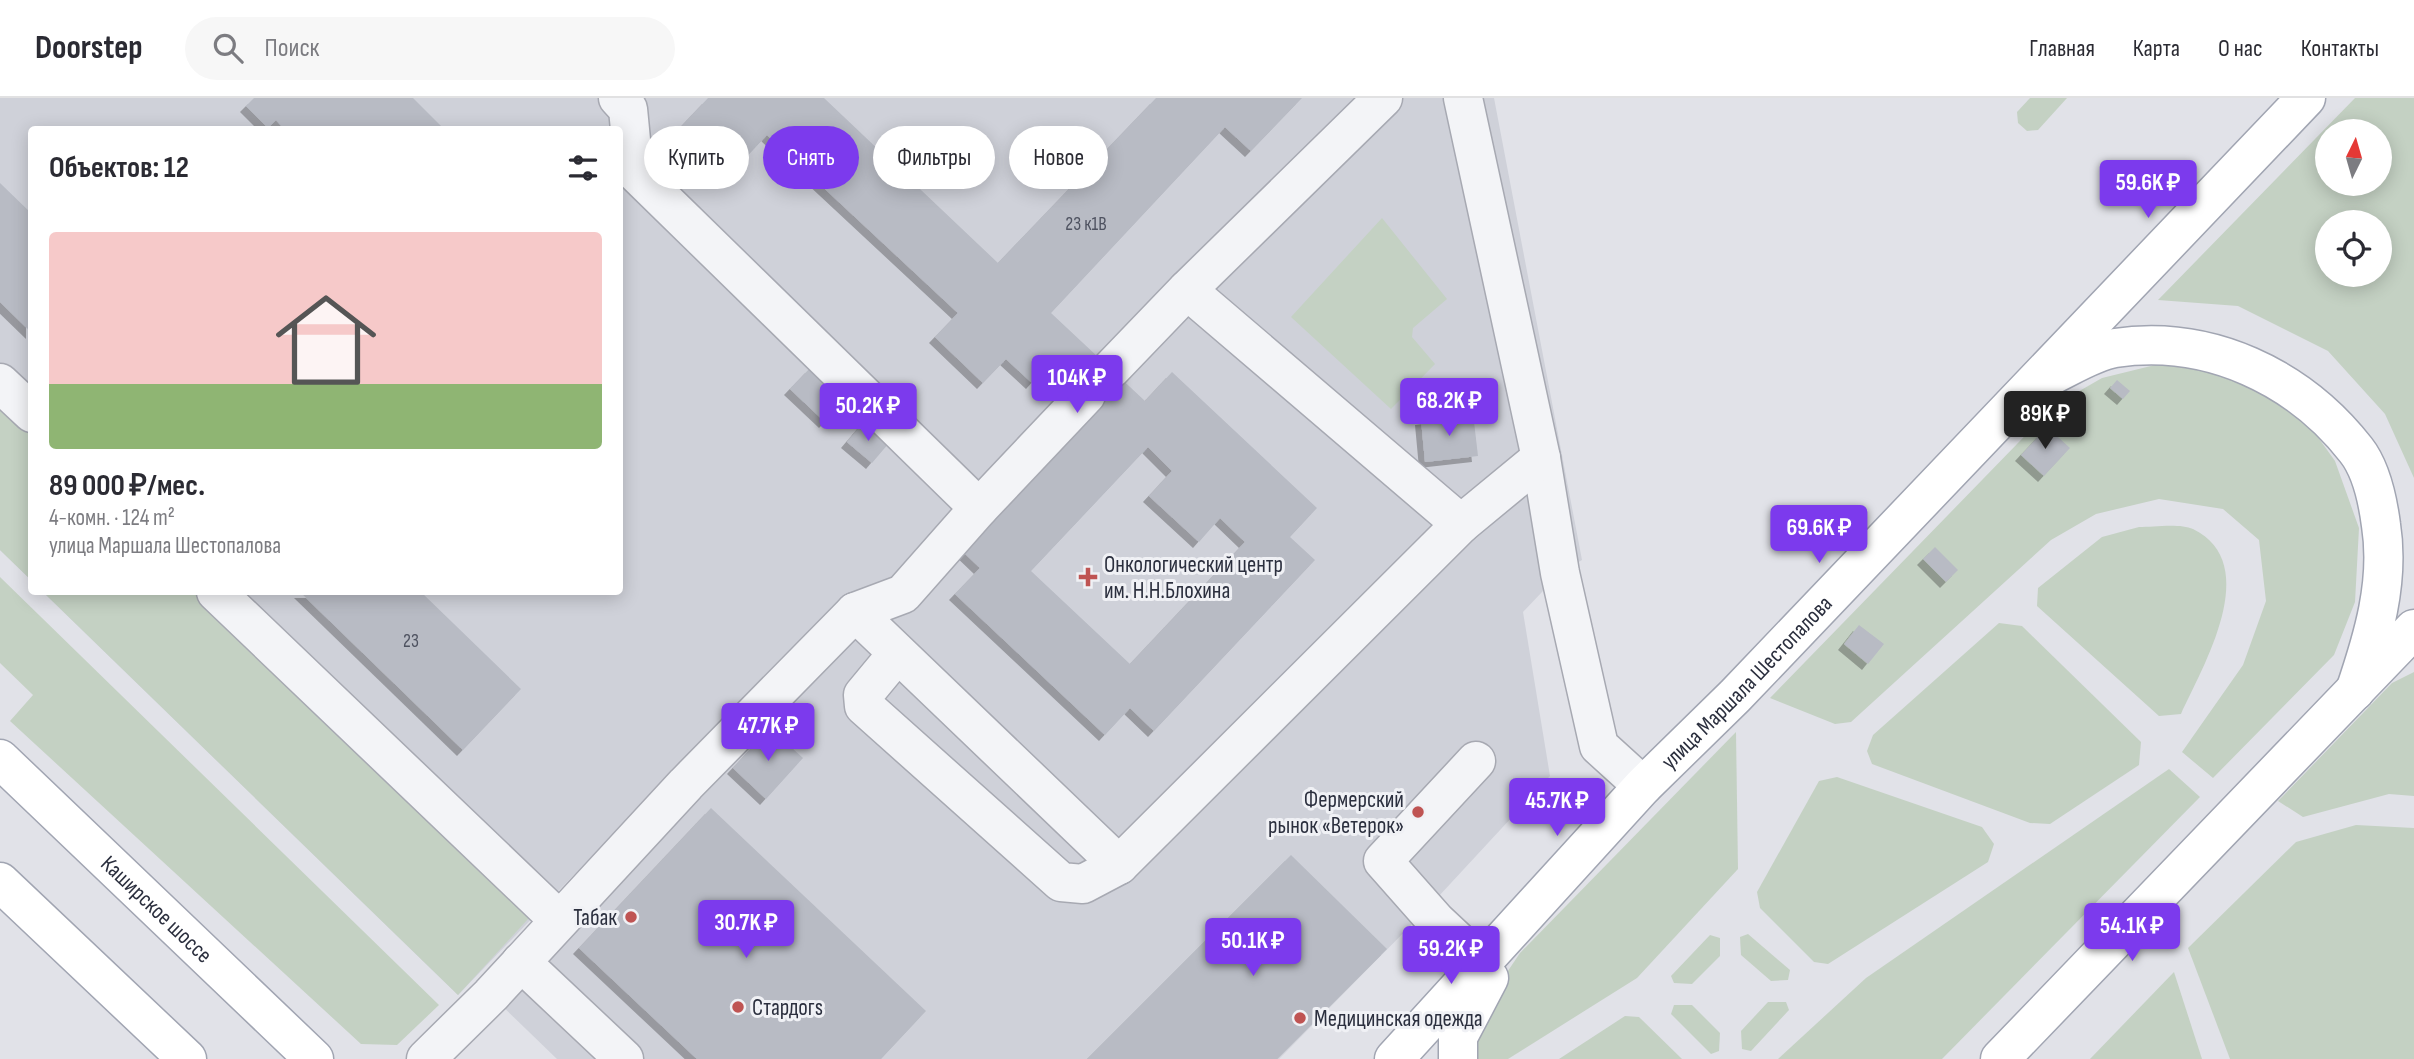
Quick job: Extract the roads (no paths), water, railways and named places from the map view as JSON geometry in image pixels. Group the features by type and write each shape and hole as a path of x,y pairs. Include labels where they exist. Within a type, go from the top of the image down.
{"main road":[{"name":"улица Маршала Шестопалова","path":"1394,1059 1515,930 1643,786 1735,696 2305,98"},
{"path":"2035,383 2113,348 2175,345 2259,368 2312,401 2358,451 2372,485 2382,526 2382,576 2375,633 2355,691"},
{"path":"2000,1059 2414,629"},
{"path":"2355,691 2414,650"},
{"name":"Каширское шоссе","path":"0,759 314,1059"},
{"path":"0,882 187,1059"},
{"path":"1458,1059 1458,1037 1515,930"}],"lane":[{"path":"618,98 628,109 634,171 979,508"},
{"path":"426,1059 521,962 686,784 855,612 903,594 979,508 1186,290 1383,98"},
{"path":"1463,98 1541,458 1560,573 1599,746 1643,786"},
{"path":"1186,290 1461,524"},
{"path":"0,383 28,409"},
{"path":"897,654 863,695 864,706 1061,882 1083,884 1119,865 1461,524 1541,458"},
{"path":"219,595 559,920"},
{"path":"855,612 1119,865"},
{"path":"1476,761 1383,861 1426,910 1483,965"},
{"path":"521,962 624,1059"}],"place":[{"name":"Онкологический центр им. Н.Н.Блохина","path":"1088,577"},
{"name":"Фермерский рынок «Ветерок»","path":"1418,812"},
{"name":"Табак","path":"631,917"},
{"name":"Стардогs","path":"738,1007"},
{"name":"Медицинская одежда","path":"1300,1018"}]}
